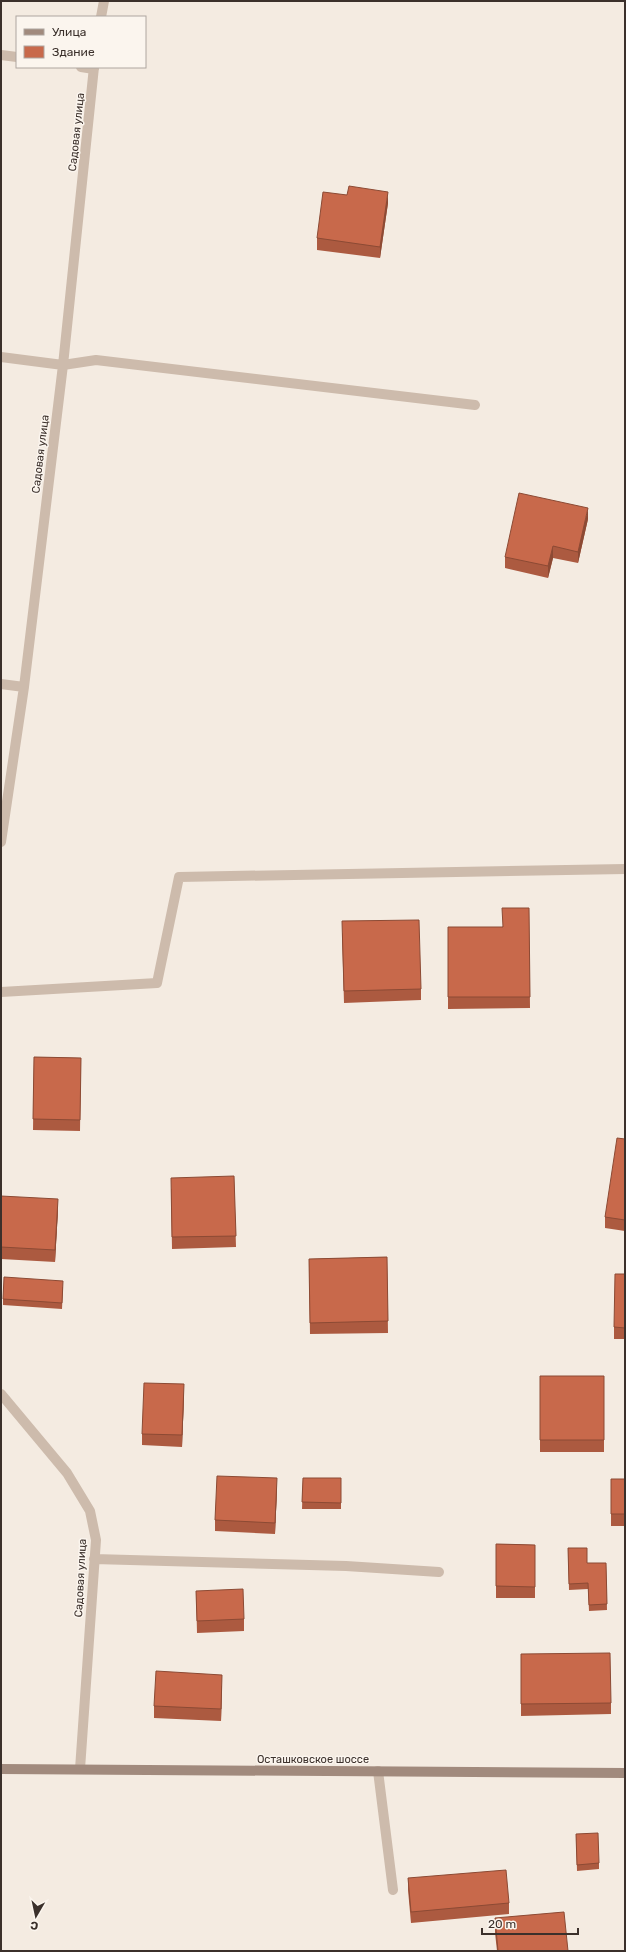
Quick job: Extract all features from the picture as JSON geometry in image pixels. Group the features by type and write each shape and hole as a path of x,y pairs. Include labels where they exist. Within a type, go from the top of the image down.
{"main road":[{"name":"Осташковское шоссе","path":"1,1769 625,1773"}],"street":[{"path":"102,16 104,1"},
{"path":"1,55 16,57"},
{"name":"Садовая улица","path":"1,842 24,687 63,365 94,68"},
{"path":"1,357 63,365 96,360 475,405"},
{"path":"1,684 24,687"},
{"path":"1,992 157,983 179,877 625,869"},
{"name":"Садовая улица","path":"1,1394 67,1473 90,1510 96,1540 80,1769"},
{"path":"94,1559 346,1566 439,1572"},
{"path":"378,1771 393,1890"}],"building":[{"path":"349,186 388,192 380,247 317,238 323,192 347,195"},
{"path":"519,493 588,508 578,552 553,546 548,566 505,557"},
{"path":"502,908 529,908 530,997 448,997 448,927 503,927"},
{"path":"419,920 421,989 344,991 342,921"},
{"path":"34,1057 81,1058 80,1120 33,1119"},
{"path":"617,1138 625,1139 625,1220 605,1217"},
{"path":"234,1176 236,1236 172,1237 171,1178"},
{"path":"1,1196 58,1199 55,1250 1,1247"},
{"path":"387,1257 388,1321 310,1323 309,1259"},
{"path":"615,1274 625,1274 625,1328 614,1327"},
{"path":"4,1277 63,1281 62,1303 3,1299"},
{"path":"540,1376 604,1376 604,1440 540,1440"},
{"path":"144,1383 184,1384 182,1435 142,1434"},
{"path":"217,1476 277,1478 275,1523 215,1520"},
{"path":"303,1478 341,1478 341,1503 302,1502"},
{"path":"611,1479 625,1479 625,1514 611,1514"},
{"path":"496,1544 535,1545 535,1587 496,1586"},
{"path":"568,1548 587,1548 587,1563 606,1563 607,1604 589,1605 588,1583 569,1584"},
{"path":"243,1589 244,1619 197,1621 196,1591"},
{"path":"610,1653 611,1703 521,1704 521,1654"},
{"path":"156,1671 222,1675 221,1709 154,1706"},
{"path":"598,1833 599,1863 577,1865 576,1834"},
{"path":"506,1870 509,1903 411,1912 408,1878"},
{"path":"564,1912 568,1951 498,1951 495,1918"}]}
